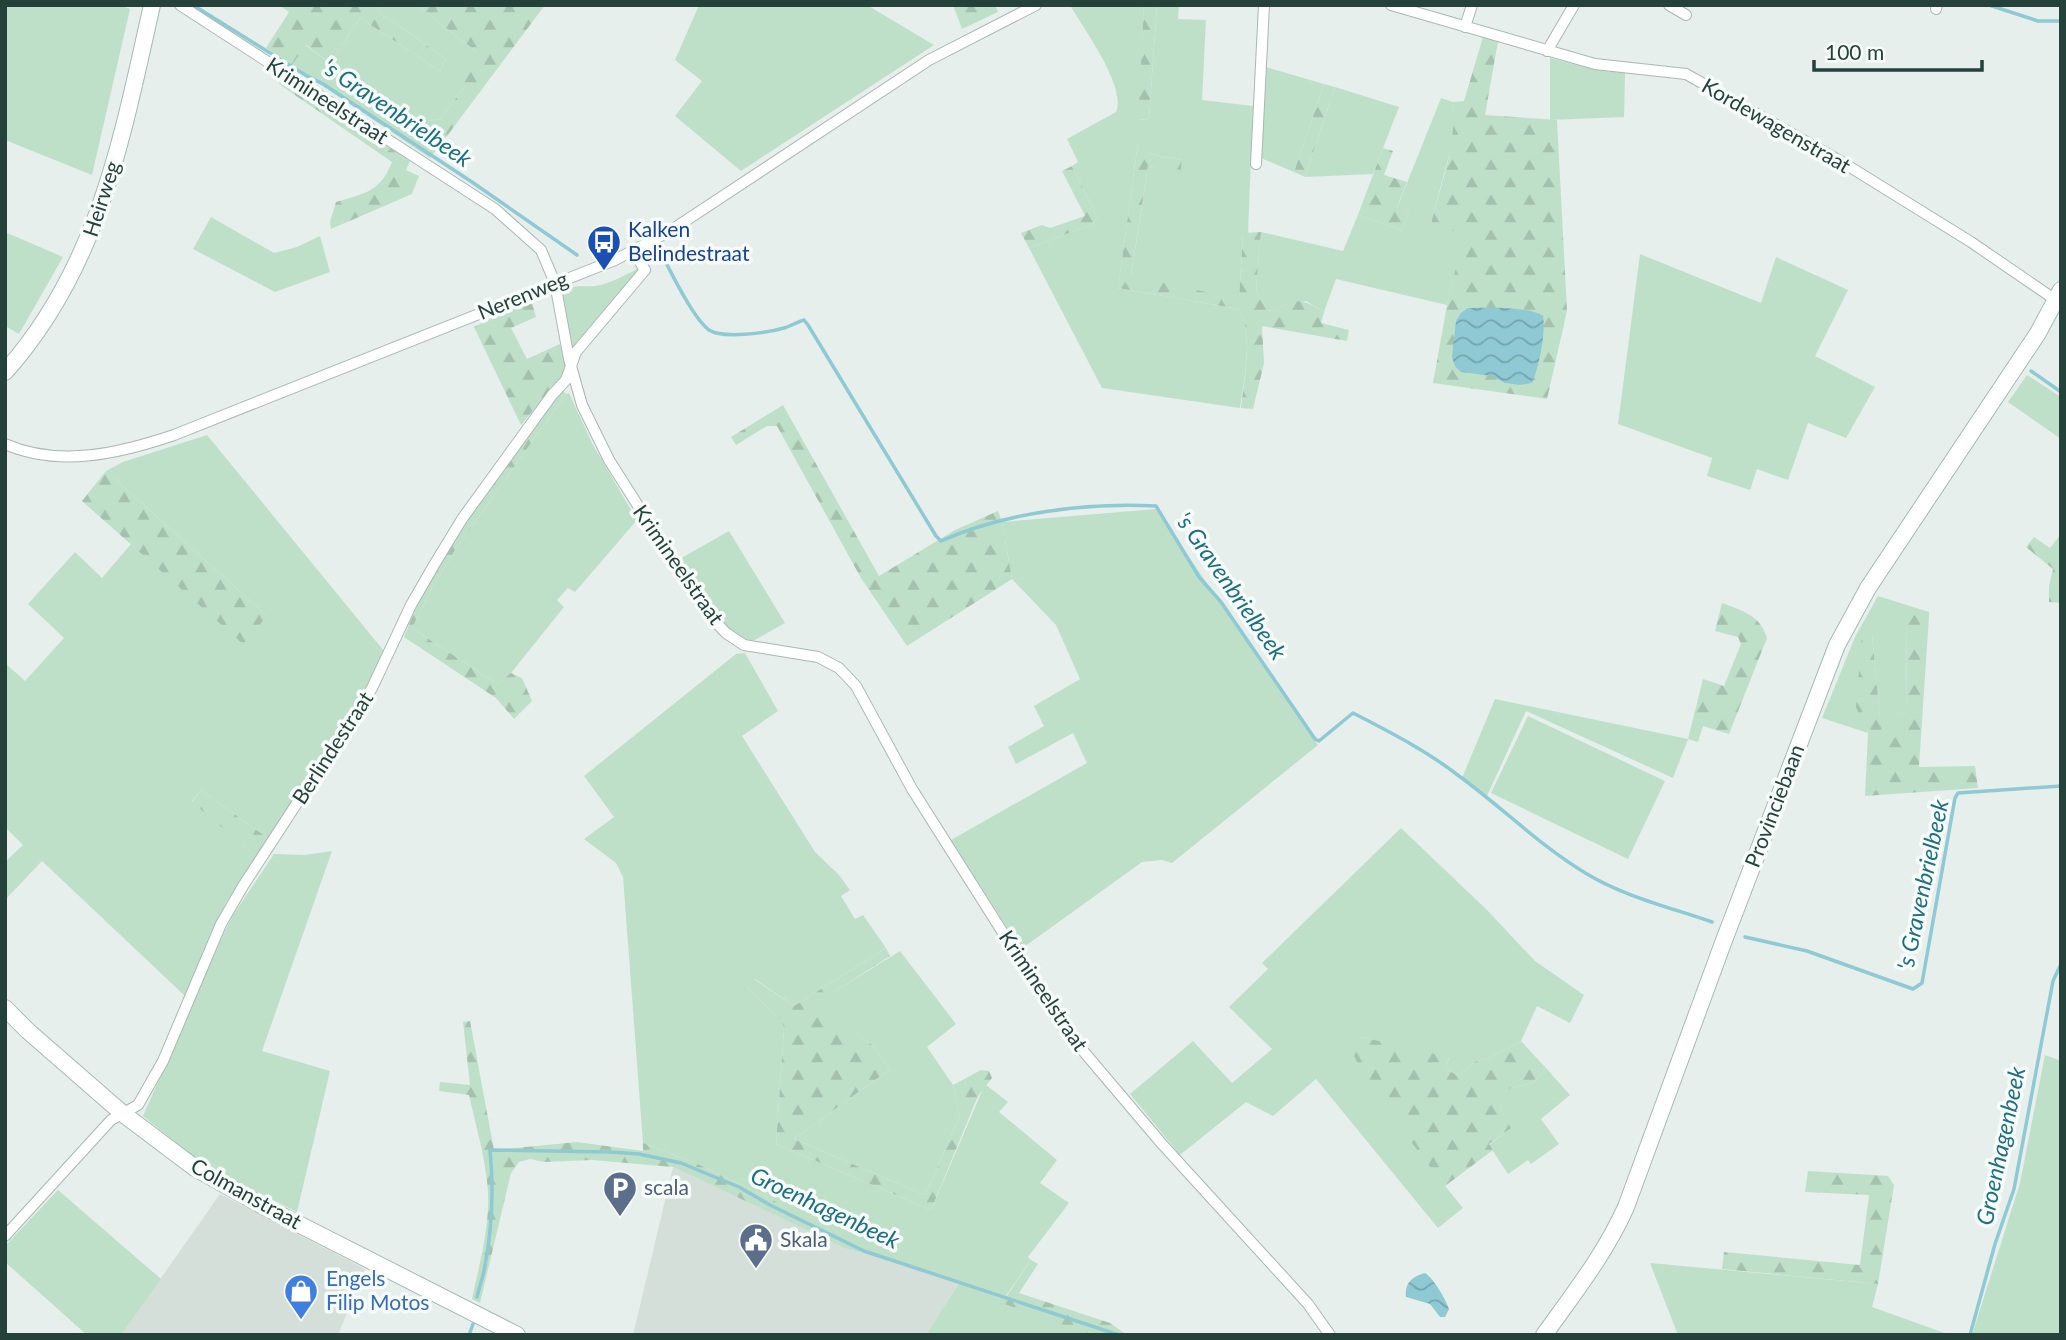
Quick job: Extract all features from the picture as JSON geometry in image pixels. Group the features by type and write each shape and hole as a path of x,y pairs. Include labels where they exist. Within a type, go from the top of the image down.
{"main road":[{"name":"Heirweg","path":"5,372 42,327 61,296 90,237 110,179 152,5"},
{"name":"Provinciebaan","path":"1544,1335 1592,1270 1626,1207 1837,645 1868,588 2059,298"},
{"name":"Colmanstraat","path":"5,1008 122,1114 195,1168 517,1335"}],"street":[{"name":"Krimineelstraat","path":"180,5 495,209 541,250 555,283 582,405 609,460 705,611 726,634 744,645 818,657 839,668 856,686 912,789 1062,1026 1162,1144 1308,1304 1330,1335"},
{"name":"Nerenweg","path":"5,444 22,451 58,456 96,456 134,449 633,251 670,231 929,61 1036,5"},
{"path":"1256,164 1264,5"},
{"name":"Kordewagenstraat","path":"1391,5 1595,64 1686,74 1842,162 2059,298"},
{"path":"1465,27 1472,5"},
{"path":"1547,51 1574,5"},
{"path":"1669,5 1686,15"},
{"name":"Berlindestraat","path":"5,1236 111,1120 138,1105 163,1061 222,924 243,886 372,688 433,565 462,519 552,395 566,380 576,352 645,270 633,251"}],"shaded area":[{"path":"673,1167 846,1248 961,1283 926,1335 633,1335"},
{"path":"220,1194 365,1269 338,1335 121,1335"}],"green space":[{"path":"5,5 121,5 130,9 92,175 5,140"},
{"path":"279,5 382,5 378,11 446,59 440,71 360,18 330,63 306,45 292,65 266,48 289,12"},
{"path":"382,5 416,5 477,52 466,85 440,119 427,121 428,135 441,144 430,158 292,65 305,45 330,63 360,18 440,71 446,59 378,11"},
{"path":"416,5 545,5 441,144 421,127 427,121 440,119 466,85 457,77 477,52"},
{"path":"699,5 867,5 934,45 741,171 675,116 702,81 675,60"},
{"path":"953,5 995,5 998,12 962,29"},
{"path":"1070,5 1144,5 1139,120 1149,119 1157,5 1179,5 1178,19 1206,20 1202,100 1253,106 1248,233 1243,234 1239,300 1131,277 1148,166 1181,169 1182,160 1150,154 1150,142 1138,142 1118,288 1239,309 1244,319 1247,344 1240,408 1102,388 1029,248 1093,224 1097,217 1072,166 1078,162 1067,139 1116,112 1118,101 1110,73"},
{"path":"1144,5 1157,5 1149,119 1138,120"},
{"path":"1483,37 1498,41 1485,115 1557,120 1567,311 1547,399 1433,383 1447,305 1464,234 1431,224 1453,133 1453,102 1464,101"},
{"path":"1550,58 1596,70 1625,73 1624,117 1550,120"},
{"path":"1266,67 1324,84 1294,172 1261,158"},
{"path":"282,78 410,161 406,170 419,176 412,194 331,229 330,222 336,202 371,190 382,180 392,162 279,84"},
{"path":"1324,84 1335,87 1305,177 1294,172"},
{"path":"1335,87 1399,107 1373,174 1305,177"},
{"path":"1441,98 1453,102 1455,122 1453,140 1431,223 1465,234 1447,305 1336,279 1324,312 1306,301 1284,305 1274,311 1268,310 1256,291 1261,232 1343,251 1358,215 1402,230 1409,212 1397,208"},
{"path":"1138,142 1150,142 1150,154 1182,160 1181,170 1148,166 1131,276 1239,299 1243,233 1261,232 1256,291 1268,310 1274,311 1288,303 1305,302 1324,312 1321,323 1349,330 1347,341 1262,326 1264,363 1253,409 1241,408 1247,344 1244,319 1239,309 1118,288"},
{"path":"1383,148 1393,151 1384,175 1407,182 1397,207 1409,212 1402,230 1358,215"},
{"path":"1072,166 1097,217 1093,224 1029,248 1021,233 1042,225 1050,228 1085,216 1062,171"},
{"path":"211,217 274,253 297,247 320,236 330,272 275,292 193,249"},
{"path":"5,232 63,257 19,334 5,326"},
{"path":"1640,254 1761,303 1776,257 1848,290 1815,356 1875,387 1846,438 1808,423 1788,480 1757,469 1750,490 1707,476 1712,458 1618,424"},
{"path":"639,268 640,271 573,352 561,291 606,283"},
{"path":"531,299 536,317 511,328 527,359 560,344 568,369 521,425 474,327"},
{"path":"2027,375 2061,397 2061,439 2008,402"},
{"path":"562,390 566,394 455,550 412,628 497,684 511,673 522,678 532,701 514,719 496,698 404,637 418,603 454,539"},
{"path":"569,393 593,445 637,520 575,592 568,588 557,600 564,607 511,673 497,684 412,628 455,550"},
{"path":"783,405 879,576 955,530 998,511 1012,579 907,646 861,578 777,426 767,426 736,445 731,437"},
{"path":"207,435 384,651 370,680 269,839 201,790 192,801 257,857 225,904 185,996 42,861 5,900 5,862 23,845 5,827 5,663 25,681 64,638 28,604 75,552 102,578 131,544 243,643 266,615 106,471 123,462"},
{"path":"106,471 267,616 243,644 82,501"},
{"path":"1156,509 1318,745 1172,863 1162,860 1142,862 1024,947 1017,943 951,840 1087,763 1073,733 1016,764 1008,747 1044,726 1034,706 1080,679 1056,625 1012,579 1002,522"},
{"path":"729,531 785,623 753,641 729,629 719,619 678,560"},
{"path":"2061,534 2061,603 2049,602 2053,569 2026,547 2034,537 2050,548"},
{"path":"1878,596 1929,612 1929,616 1907,616 1906,712 1880,719 1872,635 1857,707 1868,733 1822,718 1855,637"},
{"path":"1722,603 1755,619 1767,638 1729,734 1703,726 1698,742 1688,739 1703,679 1724,686 1741,644 1738,637 1715,631"},
{"path":"1907,615 1929,616 1919,767 1975,766 1978,788 1865,796 1868,733 1856,707 1862,634 1866,632 1872,635 1880,718 1906,712"},
{"path":"745,653 778,711 742,736 815,852 850,890 841,896 855,919 863,915 886,948 794,1006 755,979 747,988 781,1020 784,1028 776,1144 931,1210 985,1084 1008,1102 999,1112 1057,1160 1040,1183 1069,1203 1028,1257 1031,1260 1005,1297 1092,1335 926,1335 960,1282 845,1248 775,1215 781,1204 700,1165 643,1143 623,877 616,863 584,839 614,817 584,776 736,654"},
{"path":"1495,699 1688,739 1673,778 1526,711 1486,798 1462,778"},
{"path":"1528,716 1665,781 1628,859 1491,793"},
{"path":"201,790 269,839 257,857 192,802"},
{"path":"1401,828 1487,910 1535,961 1584,995 1570,1023 1537,1006 1521,1041 1492,1057 1474,1062 1458,1076 1445,1068 1449,1058 1362,1037 1445,1186 1463,1208 1438,1228 1316,1079 1273,1116 1246,1102 1180,1155 1130,1094 1193,1041 1232,1083 1272,1049 1229,1007 1268,969 1262,963"},
{"path":"332,851 262,1051 330,1071 297,1212 217,1172 143,1116 233,915 274,854 305,855"},
{"path":"886,948 890,956 817,1003 875,1047 889,1070 794,1139 925,1195 960,1116 953,1085 981,1070 989,1071 992,1078 978,1096 931,1210 776,1144 784,1028 781,1020 747,988 754,979 794,1006"},
{"path":"900,951 956,1024 927,1047 953,1085 960,1116 925,1195 794,1139 889,1070 875,1047 816,1003"},
{"path":"470,1021 494,1150 577,1142 643,1151 643,1143 700,1165 781,1204 775,1215 673,1167 592,1160 544,1162 530,1159 519,1162 511,1173 480,1303 472,1299 487,1225 486,1170 469,1095 439,1091 440,1082 470,1085 463,1022"},
{"path":"1362,1037 1449,1057 1445,1068 1458,1076 1474,1062 1492,1057 1521,1041 1546,1068 1533,1083 1511,1088 1503,1093 1501,1110 1511,1128 1489,1144 1493,1150 1445,1186 1369,1087 1350,1047"},
{"path":"2045,1055 2061,1061 2061,1335 1972,1335 2020,1183"},
{"path":"1546,1068 1570,1095 1541,1119 1559,1144 1531,1164 1528,1160 1508,1174 1489,1145 1510,1128 1501,1110 1502,1093 1533,1083"},
{"path":"1808,1171 1888,1176 1894,1185 1878,1284 1722,1269 1724,1252 1860,1265 1869,1195 1805,1192"},
{"path":"58,1190 161,1279 121,1335 87,1335 5,1262 5,1246"},
{"path":"1031,1260 1038,1264 1019,1293 1110,1323 1127,1335 1092,1335 1002,1303"},
{"path":"1650,1263 1878,1284 1872,1307 1950,1335 1678,1335"}],"water":[{"path":"1468,308 1518,309 1543,316 1541,350 1532,383 1505,383 1492,376 1461,372 1455,366 1452,357 1456,321"},
{"path":"1425,1273 1442,1294 1449,1309 1445,1317 1440,1317 1430,1304 1406,1297 1406,1288 1410,1281"}],"waterway":[{"name":"'s Gravenbrielbeek","path":"193,5 323,84 577,255"},
{"path":"1989,5 2038,21 2061,21"},
{"name":"'s Gravenbrielbeek","path":"665,261 703,325 716,333 756,333 784,328 804,320 941,541 991,523 1046,512 1102,506 1156,506 1199,577 1221,602 1315,739 1319,741 1353,713 1408,742 1447,767 1553,851 1587,874 1632,895 1712,922"},
{"path":"2031,371 2061,392"},
{"name":"'s Gravenbrielbeek","path":"1745,937 1807,951 1913,989 1922,983 1958,793 2061,786"},
{"name":"Groenhagenbeek","path":"1970,1335 1995,1244 2014,1189 2053,981 2061,964"},
{"name":"Groenhagenbeek","path":"477,1297 487,1256 492,1210 490,1150 610,1152 639,1154 681,1163 739,1187 864,1251 1119,1335"},
{"name":"Groenhagenbeek","path":"469,1335 473,1324"}],"place":[{"name":"Kalken Belindestraat","path":"604,272"},
{"name":"scala","path":"620,1218"},
{"name":"Skala","path":"756,1270"},
{"name":"Engels Filip Motos","path":"301,1321"}]}
